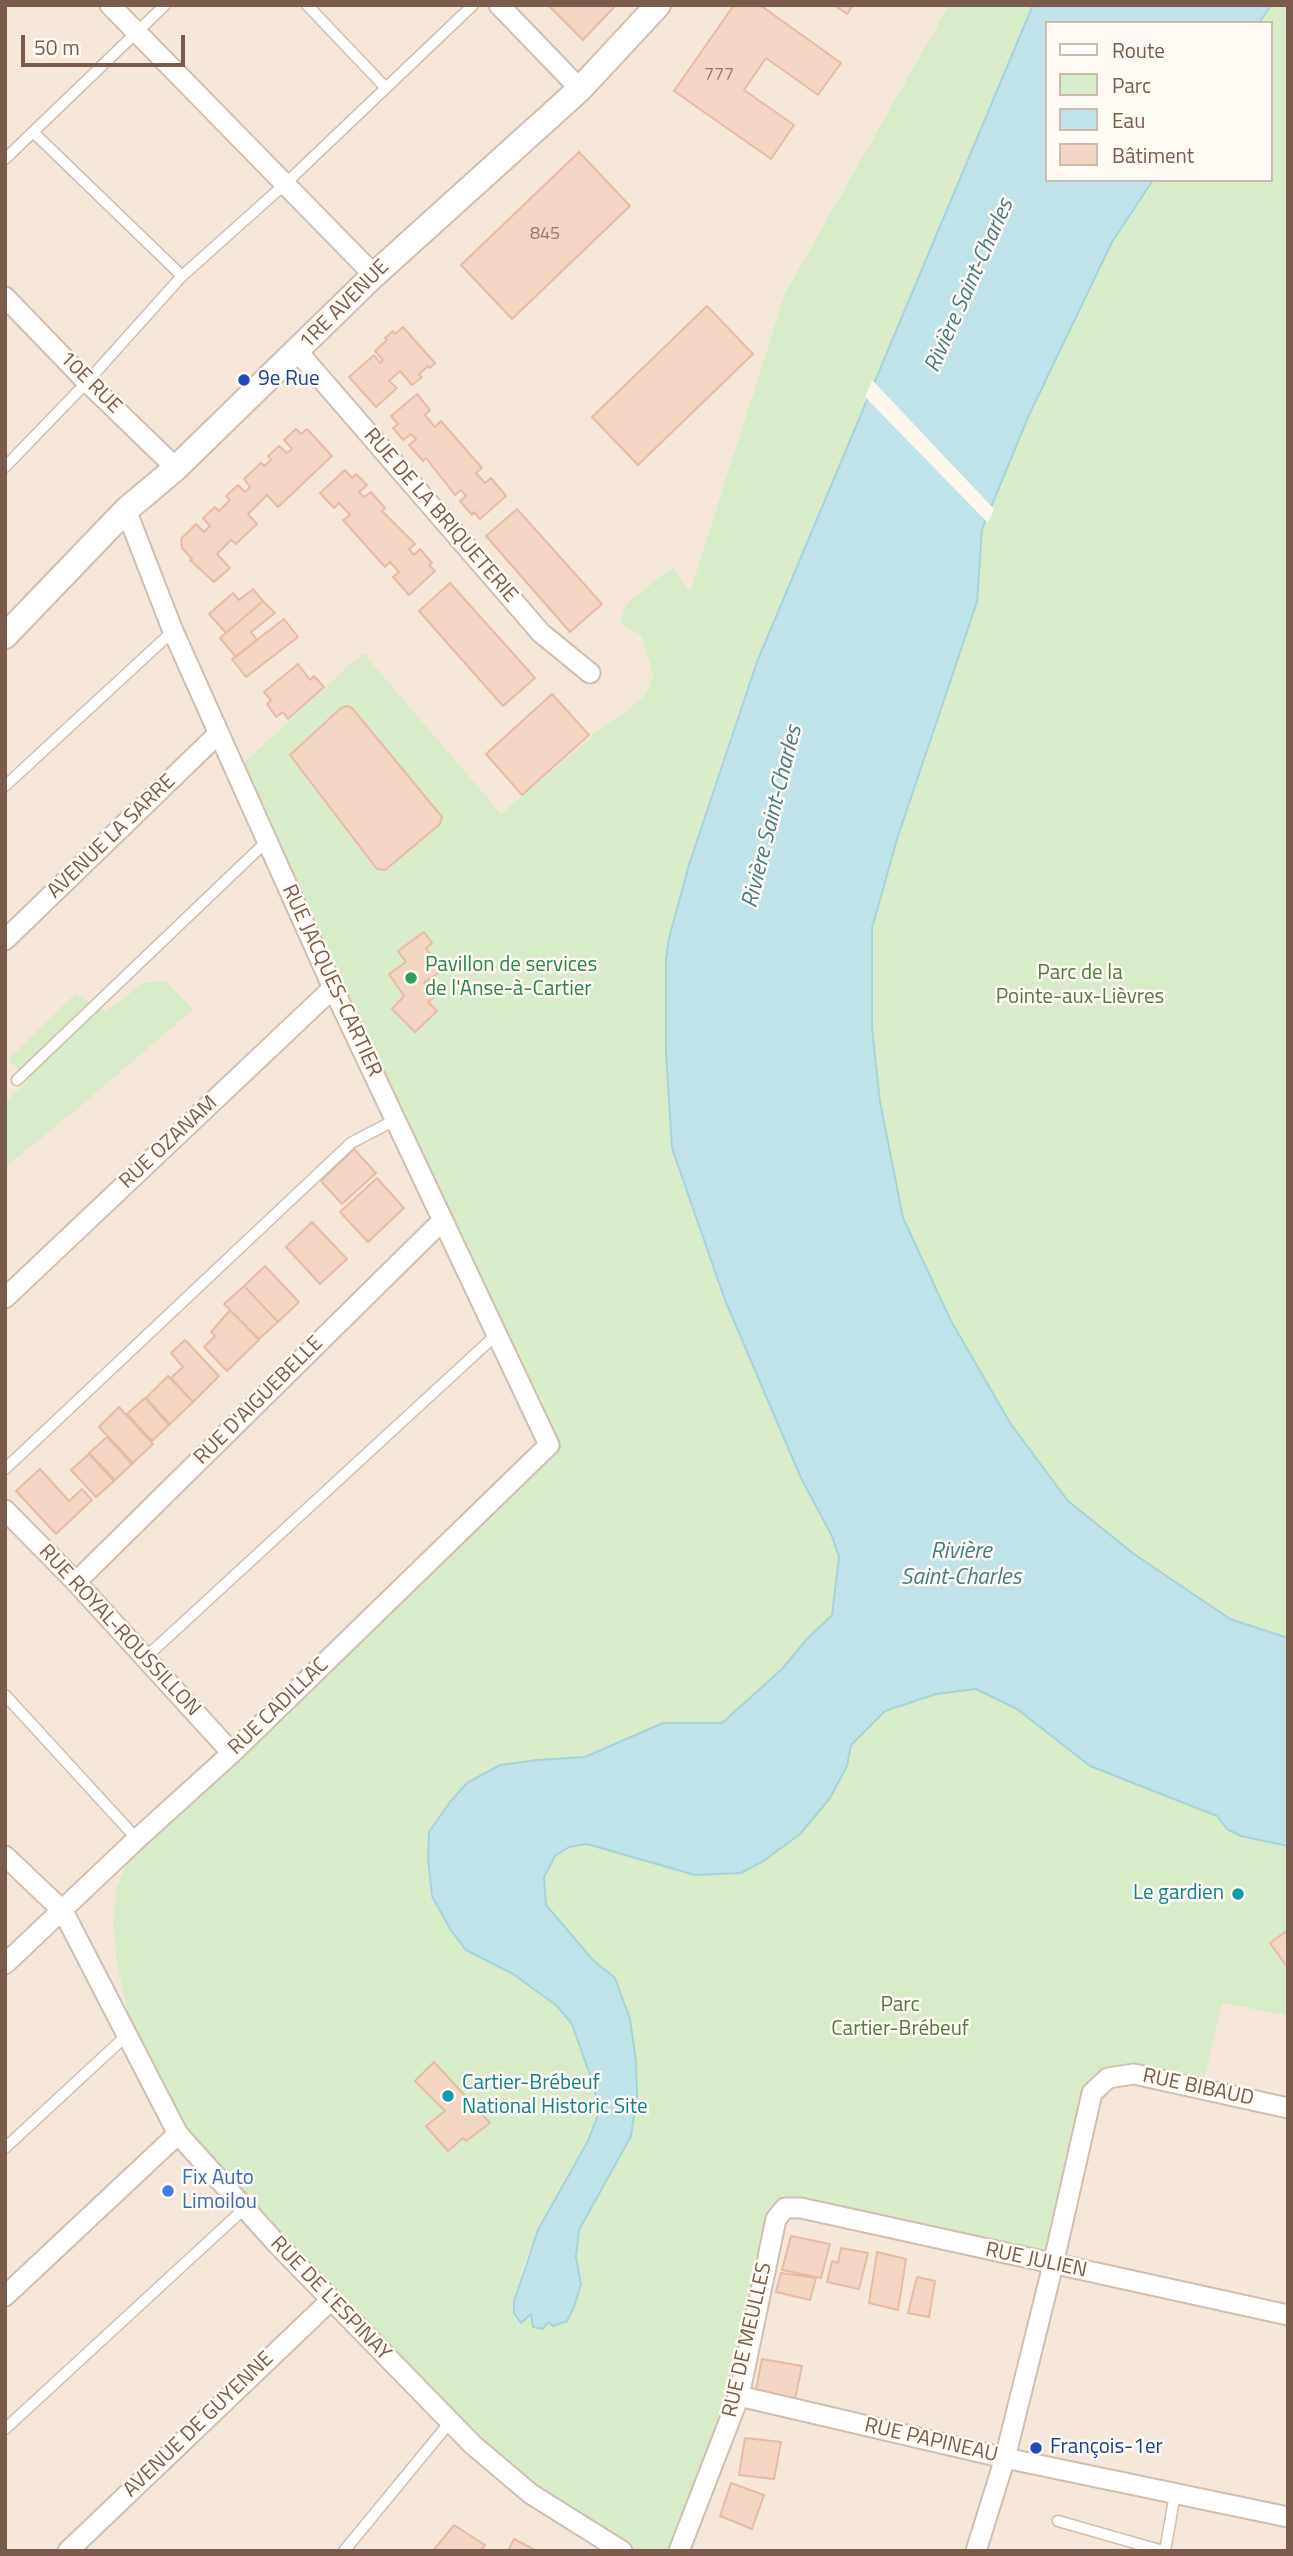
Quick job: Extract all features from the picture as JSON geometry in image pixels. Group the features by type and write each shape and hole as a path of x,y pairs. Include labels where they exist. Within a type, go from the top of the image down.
{"street":[{"path":"110,5 374,275"},
{"path":"499,5 580,89"},
{"name":"1RE AVENUE","path":"5,636 126,510 176,468 374,275 580,89 658,5"},
{"name":"10E RUE","path":"5,297 87,382 176,468"},
{"name":"RUE DE LA BRIQUETERIE","path":"298,352 541,633 590,673"},
{"name":"RUE JACQUES-CARTIER","path":"126,510 173,631 218,734 333,988 549,1445"},
{"name":"AVENUE LA SARRE","path":"5,940 218,734"},
{"name":"RUE OZANAM","path":"5,1298 333,988"},
{"name":"RUE D'AIGUEBELLE","path":"76,1582 443,1220"},
{"name":"RUE CADILLAC","path":"5,1964 232,1753 549,1445"},
{"name":"RUE ROYAL-ROUSSILLON","path":"5,1510 76,1582 232,1753"},
{"name":"RUE DE L'ESPINAY","path":"5,1856 63,1911 178,2134 244,2208 450,2423 531,2494 622,2551"},
{"name":"RUE BIBAUD","path":"1053,2265 1092,2093 1108,2078 1134,2074 1288,2108"},
{"path":"5,2296 178,2134"},
{"name":"RUE JULIEN","path":"785,2208 802,2208 1288,2315"},
{"name":"RUE DE MEULLES","path":"679,2551 739,2396 776,2219 785,2208"},
{"path":"976,2551 1005,2458 1053,2265"},
{"name":"AVENUE DE GUYENNE","path":"68,2551 331,2300"},
{"name":"RUE PAPINEAU","path":"739,2396 1005,2458 1288,2517"}],"lane":[{"path":"5,159 165,5"},
{"path":"307,5 386,88"},
{"path":"5,467 87,382 182,276 285,184 472,5"},
{"path":"33,132 182,276"},
{"path":"5,786 173,631"},
{"path":"17,1080 267,841"},
{"path":"5,1469 351,1143 396,1120"},
{"path":"145,1658 497,1334"},
{"path":"5,1695 137,1839"},
{"path":"5,2148 127,2035"},
{"path":"5,2429 244,2208"},
{"path":"344,2551 450,2423"},
{"path":"1058,2521 1164,2551 1175,2494"}],"shaded area":[{"path":"5,5 949,5 785,293 690,593 641,635 653,675 646,694 618,718 600,729 501,814 549,1445 113,1923 117,1966 138,2056 622,2551 5,2551"},
{"path":"1222,2003 1288,2016 1288,2551 679,2551 776,2219 1092,2093"}],"green space":[{"name":"Parc Cartier-Brébeuf","path":"949,5 1033,5 757,662 689,865 666,959 666,1053 672,1148 725,1300 801,1478 832,1536 839,1557 832,1615 806,1639 782,1669 722,1723 663,1723 585,1757 500,1765 428,1858 432,1896 450,1929 557,2006 572,2024 595,2089 598,2115 588,2141 538,2230 523,2268 514,2301 521,2323 532,2313 533,2327 542,2329 581,2284 576,2257 579,2230 631,2136 637,2096 636,2061 630,2019 615,1979 593,1960 546,1905 544,1877 555,1856 569,1847 587,1844 606,1848 765,1860 800,1834 830,1798 847,1767 851,1745 886,1711 936,1694 976,1689 1017,1709 1090,1766 1217,1816 1227,1829 1249,1838 1288,1846 1288,2016 1222,2003 1202,2088 1134,2074 1092,2093 1053,2265 785,2208 739,2396 679,2551 622,2551 531,2494 178,2134 138,2056 117,1966 113,1923 117,1887 137,1839 549,1445 235,771 363,653 501,814 600,729 618,718 646,694 653,675 641,635 620,623 626,604 672,568 690,592 785,293"},
{"name":"Parc de la Pointe-aux-Lièvres","path":"1271,5 1288,5 1288,1638 1230,1619 1134,1554 1068,1501 1010,1423 950,1319 903,1218 880,1102 872,1028 872,928 898,836 977,602 982,529 1029,415 1112,242 1152,182 1272,182 1272,21 1260,21"},
{"path":"165,981 193,1009 5,1167 5,1103 28,1081 9,1059 75,994 106,1012 143,983"}],"water":[{"name":"Rivière Saint-Charles","path":"1033,5 1271,5 1260,21 1044,21 1044,182 1152,182 1112,242 1029,415 982,529 977,602 898,836 872,928 872,1028 880,1102 903,1218 950,1319 1010,1423 1068,1501 1134,1554 1230,1619 1288,1638 1288,1846 1241,1836 1227,1829 1217,1816 1090,1766 1017,1709 976,1689 936,1694 885,1711 851,1745 847,1766 830,1798 800,1834 765,1860 741,1873 695,1875 587,1844 569,1847 555,1856 544,1877 546,1905 593,1960 615,1978 630,2019 636,2061 637,2096 631,2136 579,2230 576,2257 581,2284 574,2307 567,2321 553,2326 548,2322 543,2329 533,2327 531,2314 521,2323 514,2313 514,2301 538,2230 588,2141 598,2115 595,2089 572,2024 557,2006 513,1974 466,1950 450,1929 432,1896 428,1858 429,1832 467,1783 500,1765 585,1757 663,1723 722,1723 782,1669 832,1615 839,1557 832,1536 801,1478 725,1300 672,1148 666,1053 666,959 669,938 689,865 757,662"}],"pier":[{"path":"872,380 994,509 988,523 865,397"}],"building":[{"path":"548,5 616,5 583,40"},
{"path":"734,5 760,5 841,63 818,95 766,58 744,90 794,125 771,159 674,91"},
{"path":"834,5 853,5 847,14"},
{"path":"579,152 630,206 512,319 461,265"},
{"path":"707,306 753,354 638,465 592,417"},
{"path":"403,327 435,363 419,374 422,377 412,385 400,371 389,381 397,388 376,407 349,377 374,355 380,363 383,360 375,351 393,331 395,334"},
{"path":"417,394 430,410 425,415 435,427 441,421 482,468 476,473 485,483 491,478 506,496 480,519 474,512 472,515 460,501 466,496 461,490 455,495 426,458 423,461 409,445 416,439 411,434 403,440 393,428 398,424 391,416"},
{"path":"296,429 301,434 307,429 332,456 278,507 267,495 248,514 257,524 236,544 231,540 217,554 230,568 214,582 190,560 192,559 182,548 181,539 196,524 204,532 210,526 203,518 215,507 219,511 230,500 226,496 238,485 245,492 250,487 244,479 261,463 264,466 271,460 268,456 279,446 287,453 292,449 284,440"},
{"path":"345,470 352,478 356,474 367,485 359,492 364,497 371,492 385,508 382,511 415,544 409,549 414,555 420,549 432,563 429,565 435,571 409,595 393,577 399,572 390,562 385,567 343,520 350,515 339,503 334,508 320,493"},
{"path":"517,509 602,604 570,632 486,536"},
{"path":"450,583 535,678 503,706 419,611"},
{"path":"253,589 263,601 226,633 209,614 233,593 239,600"},
{"path":"263,601 275,613 251,632 257,640 236,657 220,638"},
{"path":"284,619 298,637 246,677 232,659"},
{"path":"298,664 310,680 314,676 324,687 288,719 283,712 276,717 267,704 271,700 264,692"},
{"path":"552,694 589,735 522,795 486,754"},
{"path":"341,708 352,708 442,817 440,824 385,870 377,869 290,755"},
{"name":"Pavillon de services de l'Anse-à-Cartier","path":"424,932 432,943 426,948 442,970 424,983 435,997 428,1002 437,1011 415,1032 392,1009 404,996 389,974 406,962 398,951"},
{"path":"354,1149 376,1173 342,1204 321,1181"},
{"path":"377,1178 404,1208 368,1242 340,1212"},
{"path":"312,1222 347,1259 320,1284 286,1247"},
{"path":"265,1266 299,1302 278,1322 244,1286"},
{"path":"244,1286 278,1322 259,1339 224,1304"},
{"path":"230,1310 259,1340 227,1371 204,1347 215,1336 211,1332"},
{"path":"185,1340 219,1376 193,1402 171,1378 183,1367 171,1353"},
{"path":"168,1376 193,1402 170,1424 146,1398"},
{"path":"145,1398 169,1425 152,1441 127,1414"},
{"path":"119,1407 153,1444 133,1463 99,1427"},
{"path":"107,1437 132,1464 115,1480 89,1453"},
{"path":"89,1454 114,1481 96,1497 71,1470"},
{"path":"40,1469 69,1501 82,1489 92,1500 56,1534 16,1491"},
{"path":"1288,1930 1288,1968 1270,1943"},
{"name":"Cartier-Brébeuf National Historic Site","path":"434,2062 490,2123 466,2141 463,2138 448,2151 426,2126 445,2111 415,2081"},
{"path":"791,2236 830,2244 821,2278 782,2270"},
{"path":"841,2248 868,2253 859,2289 827,2282 832,2261 838,2263"},
{"path":"877,2252 906,2259 898,2310 869,2303"},
{"path":"781,2273 816,2278 810,2300 776,2292"},
{"path":"917,2277 935,2281 929,2317 908,2313"},
{"path":"762,2359 802,2366 794,2404 755,2395"},
{"path":"745,2438 781,2442 774,2479 739,2475"},
{"path":"731,2483 764,2495 752,2529 720,2516"},
{"path":"454,2525 485,2545 481,2551 433,2551"},
{"path":"514,2539 537,2551 508,2551"}],"place":[{"name":"9e Rue","path":"244,380"},
{"name":"Pavillon de services de l'Anse-à-Cartier","path":"411,978"},
{"name":"Le gardien","path":"1238,1894"},
{"name":"Cartier-Brébeuf National Historic Site","path":"448,2096"},
{"name":"Fix Auto Limoilou","path":"168,2191"},
{"name":"François-1er","path":"1036,2448"}]}
